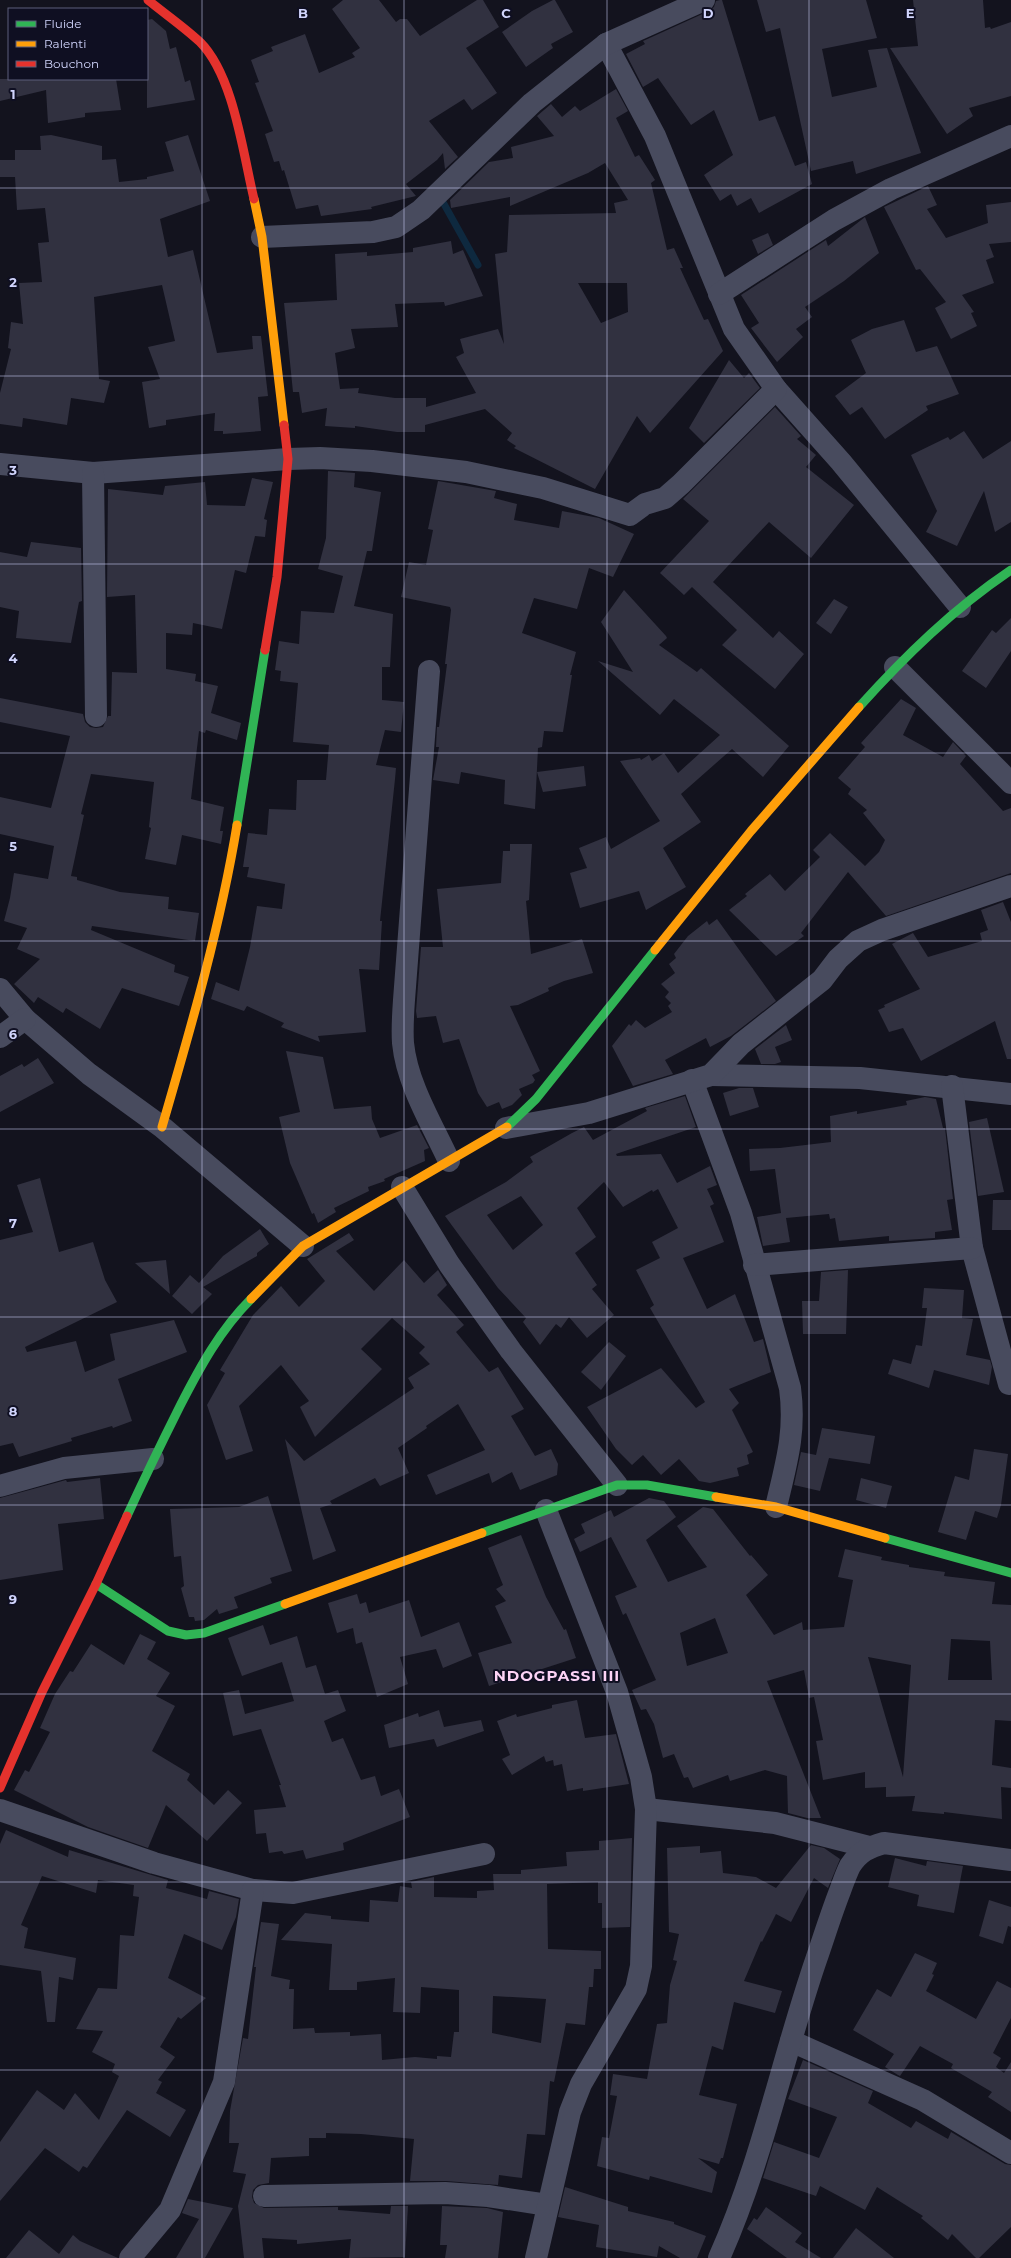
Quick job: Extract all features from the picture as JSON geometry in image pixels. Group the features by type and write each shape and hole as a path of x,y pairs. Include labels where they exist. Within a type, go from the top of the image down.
{"street":[{"path":"148,0 201,43 222,75 232,104 262,237 288,459 277,577 227,887 195,1012 162,1127"},
{"path":"262,237 373,232 396,227 421,210 532,104 606,44 704,0"},
{"path":"606,44 655,136 734,329 776,389 841,462 960,607"},
{"path":"719,294 834,220 891,189 1011,136"},
{"path":"0,464 93,473 288,459 320,458 372,461 466,472 543,488 630,515 645,504 666,498 776,389"},
{"path":"93,473 96,716"},
{"path":"0,1788 42,1692 96,1584 153,1459 203,1362 231,1319 302,1246 506,1128 536,1100 761,818 895,667 960,607 1011,570"},
{"path":"895,667 1011,783"},
{"path":"429,671 404,1000 403,1043 409,1070 422,1104 449,1161"},
{"path":"701,1078 741,1044 822,980 838,959 858,941 882,930 1011,886"},
{"path":"0,989 25,1019 89,1074 162,1127 302,1246"},
{"path":"0,1037 25,1019"},
{"path":"506,1128 589,1113 701,1078 860,1078 952,1086 1011,1094"},
{"path":"701,1078 790,1388 793,1411 792,1434 776,1507"},
{"path":"952,1086 972,1248 995,1327 1009,1384"},
{"path":"402,1187 449,1264 511,1351 617,1485"},
{"path":"754,1265 972,1248"},
{"path":"0,1486 64,1468 153,1459"},
{"path":"96,1584 168,1631 186,1635 204,1633 617,1485 647,1485 776,1507 1011,1572"},
{"path":"536,2258 570,2112 581,2084 636,1989 641,1966 646,1809 640,1777 617,1692 546,1510"},
{"path":"646,1809 775,1823 870,1847"},
{"path":"0,1810 154,1863 253,1890 293,1893 484,1854"},
{"path":"719,2258 740,2210 831,1915 850,1867 858,1855 870,1847 884,1843 1011,1860"},
{"path":"130,2258 170,2210 224,2082 253,1890"},
{"path":"791,2041 923,2100 1011,2153"},
{"path":"264,2196 446,2193 488,2196 548,2205"}],"building":[{"path":"343,0 379,0 396,22 400,19 407,19 420,36 477,0 483,0 499,27 466,48 497,93 472,110 464,99 429,121 458,157 445,169 443,153 437,160 406,184 416,196 371,207 372,209 321,216 318,205 296,209 284,170 282,171 279,161 274,162 265,134 273,131 255,83 259,82 251,60 273,51 271,47 305,34 319,73 355,57 352,53 360,48 332,9"},
{"path":"555,0 573,32 551,44 553,48 526,67 502,32 532,11"},
{"path":"722,0 759,121 775,116 795,166 806,162 812,184 759,213 751,198 737,206 731,194 720,201 704,175 733,155 714,110 691,125 658,78 643,87 626,54 645,44 643,41 709,11 714,7 716,1"},
{"path":"757,0 866,0 877,38 822,49 832,97 877,87 868,50 887,48 921,153 856,174 853,161 811,171 780,28 766,32"},
{"path":"913,0 983,0 985,28 990,27 991,29 1011,22 1011,96 969,108 973,116 947,134 890,48 918,46"},
{"path":"152,19 166,31 170,49 176,47 185,82 190,80 195,100 147,108 148,20"},
{"path":"0,79 116,80 121,110 85,113 85,117 48,123 46,90 0,101"},
{"path":"616,89 628,111 616,118 635,157 639,155 655,180 651,183 667,250 674,248 683,268 680,268 704,320 708,319 723,351 650,433 637,416 595,489 514,448 516,446 507,440 512,433 485,409 425,425 425,432 397,432 355,426 355,428 325,426 327,408 302,413 299,392 293,392 284,303 337,300 335,254 367,252 367,256 413,252 413,248 451,241 453,254 463,250 483,296 445,306 444,302 395,304 398,327 351,329 355,348 335,353 340,389 359,388 358,393 395,398 426,398 426,407 476,393 456,357 464,353 460,339 498,329 504,344 495,254 507,252 509,215 616,213 614,203 628,200 605,163 588,173 510,206 510,197 451,208 450,200 489,162 513,158 511,147 554,136 537,116 551,104 562,117 575,106 580,111","holes":["578,283 627,283 628,312 601,323"]},
{"path":"51,135 102,146 102,160 116,159 119,182 147,179 147,177 174,171 165,142 188,135 210,201 160,219 168,257 193,250 217,353 253,349 252,336 261,336 268,396 258,397 261,431 223,434 223,431 214,431 215,413 166,420 166,425 149,428 142,382 160,379 148,347 175,341 162,285 94,297 99,379 110,381 104,403 71,398 67,425 23,418 22,427 0,424 0,393 11,349 8,348 11,322 23,324 19,283 42,282 38,243 49,242 45,208 17,210 15,177 0,177 0,160 15,160 15,150 41,150 40,136"},
{"path":"928,186 937,205 927,209 946,238 988,223 986,205 1011,202 1011,242 989,244 994,257 986,260 994,283 962,295 974,312 971,313 977,326 951,339 935,308 946,302 920,269 916,270 884,207"},
{"path":"865,217 879,253 844,281 805,307 812,317 796,329 803,337 777,362 751,328 759,323 741,295 826,240 828,246"},
{"path":"768,233 773,245 758,254 752,240"},
{"path":"904,320 916,352 937,346 959,394 926,406 928,410 885,439 862,407 850,415 835,396 866,373 851,340 872,329"},
{"path":"729,360 744,378 749,373 760,388 704,443 689,428"},
{"path":"775,407 801,436 797,439 816,455 806,467 854,505 811,558 769,522 713,582 773,638 779,631 804,654 775,689 722,645 737,630 692,587 684,595 660,573 709,521 683,499"},
{"path":"964,431 983,459 1011,441 1011,522 995,532 984,491 957,546 926,532 937,511 911,455 948,437 950,440"},
{"path":"328,471 355,473 354,487 381,492 372,551 367,551 354,606 393,614 390,667 382,667 382,700 404,702 401,732 385,730 376,765 396,768 380,921 382,921 379,970 359,969 366,1032 318,1036 320,1042 281,1027 284,1023 247,1006 244,1011 211,999 216,982 239,991 250,947 257,906 282,909 285,884 247,877 249,867 243,867 248,833 267,835 269,809 296,810 297,780 326,780 329,745 293,742 298,683 280,681 281,671 275,670 279,641 299,644 301,611 334,613 343,576 318,569 326,538"},
{"path":"252,478 273,482 264,519 267,520 265,537 255,536 246,573 235,570 222,629 193,623 192,635 166,633 166,669 196,674 195,681 218,686 211,713 241,723 237,740 206,730 205,733 199,731 191,799 224,807 220,831 223,831 221,844 182,835 176,865 145,859 151,828 149,827 154,782 91,774 81,814 84,815 71,876 77,877 77,880 120,892 169,897 168,909 199,913 195,941 92,926 91,930 175,965 174,972 189,977 179,1006 122,988 100,1029 66,1008 63,1013 38,997 34,1003 14,984 40,959 17,949 27,928 4,921 14,873 48,879 54,846 0,834 0,797 51,808 70,736 0,722 0,698 83,714 85,722 90,727 103,727 108,716 111,716 112,672 137,673 135,595 107,597 108,489 163,495 165,486 205,482 207,505 245,506"},
{"path":"438,481 496,491 494,498 517,504 514,520 559,528 562,511 599,518 634,534 613,577 589,568 577,609 534,598 522,633 576,652 570,675 572,675 563,732 544,731 542,747 538,748 535,809 504,804 505,780 461,772 459,784 433,780 439,747 436,747 437,727 439,727 447,664 445,664 451,610 450,607 401,597 409,562 426,565 433,530 428,529"},
{"path":"31,542 81,548 82,601 79,602 71,643 16,638 19,611 0,607 0,552 27,557"},
{"path":"624,590 666,636 667,638 659,645 697,672 701,668 789,746 763,777 732,749 681,794 701,822 663,848 686,887 646,910 639,891 580,908 570,873 587,868 579,848 606,837 611,849 660,821 620,761 640,758 641,760 649,755 652,761 664,753 678,773 720,735 674,699 660,715 598,661 633,672 601,622"},
{"path":"834,599 848,607 831,634 816,623"},
{"path":"1011,618 1011,651 986,688 962,671 992,630 996,633"},
{"path":"901,699 916,708 903,735 943,757 953,742 966,756 960,764 1003,811 1011,808 1011,873 886,916 848,872 801,933 804,936 776,956 729,910 747,896 745,894 770,874 785,891 820,857 813,850 830,833 865,866 879,852 885,840 863,813 867,810 848,794 851,789 838,778 865,747 861,743"},
{"path":"584,766 586,786 543,792 537,772"},
{"path":"510,844 532,844 529,900 526,901 531,954 582,939 593,973 564,981 548,988 549,991 518,1005 510,1006 540,1071 532,1075 535,1080 533,1083 519,1089 522,1095 512,1105 502,1109 499,1102 487,1107 478,1093 459,1039 443,1043 436,1016 417,1018 416,1011 421,947 443,947 437,889 501,883 503,851 510,851"},
{"path":"1003,902 1011,922 1011,1059 1007,1059 995,1021 921,1061 903,1028 889,1032 878,1010 885,1007 884,1005 920,989 892,944 913,933 928,957 982,941 980,933 988,930 981,910"},
{"path":"717,919 776,1001 731,1036 710,1047 706,1038 665,1060 673,1074 633,1086 612,1046 629,1024 631,1026 636,1020 645,1028 672,1012 668,1006 671,1003 665,997 669,992 661,984 675,973 669,964 676,958 674,954 688,936 707,921 709,925"},
{"path":"786,1025 792,1040 775,1047 781,1062 775,1064 761,1064 755,1049"},
{"path":"286,1051 323,1057 334,1109 371,1106 372,1119 380,1138 417,1125 429,1148 424,1150 425,1161 384,1179 385,1181 368,1187 369,1191 334,1208 336,1212 318,1223 314,1213 312,1214 290,1163 279,1117 300,1112"},
{"path":"38,1058 54,1083 0,1112 0,1076 22,1064 24,1067"},
{"path":"739,1088 753,1088 759,1107 730,1116 723,1093"},
{"path":"685,1096 696,1127 616,1154 617,1156 661,1154 677,1183 710,1166 717,1185 707,1189 714,1204 710,1206 724,1242 683,1258 707,1309 735,1294 754,1342 763,1339 771,1372 729,1389 739,1403 732,1410 753,1452 747,1455 749,1464 737,1468 739,1476 710,1483 699,1481 679,1459 661,1475 643,1455 632,1465 616,1449 587,1407 661,1368 696,1408 705,1402 650,1308 654,1305 636,1270 660,1258 652,1242 678,1228 658,1189 653,1192 652,1190 623,1207 604,1182 577,1208 596,1237 575,1253 597,1285 592,1289 614,1315 587,1338 569,1317 561,1328 556,1324 540,1345 523,1322 526,1318 498,1288 445,1216 506,1182 533,1162 530,1157 572,1133 584,1127 593,1140 647,1111 645,1108","holes":["521,1196 543,1225 513,1250 487,1215"]},
{"path":"925,1097 936,1099 943,1128 945,1128 953,1199 947,1200 952,1230 935,1232 935,1238 889,1241 889,1236 839,1241 835,1218 830,1219 829,1214 786,1218 790,1242 763,1246 757,1217 781,1213 775,1169 750,1171 749,1149 780,1148 831,1142 830,1116 857,1111 857,1114 907,1105 906,1101"},
{"path":"987,1118 1004,1192 978,1196 969,1122"},
{"path":"40,1178 59,1252 93,1242 105,1280 117,1302 25,1347 27,1352 76,1341 85,1372 115,1360 110,1334 174,1320 187,1352 118,1379 132,1421 113,1428 112,1426 71,1438 72,1441 19,1457 13,1443 0,1446 0,1240 33,1232 17,1185"},
{"path":"993,1200 1011,1200 1011,1230 992,1230"},
{"path":"260,1229 269,1244 257,1253 257,1256 203,1287 212,1294 192,1314 172,1296 190,1275 199,1283 223,1256"},
{"path":"349,1233 354,1240 336,1251 374,1291 404,1260 424,1283 438,1270 447,1285 437,1295 464,1325 456,1332 489,1372 498,1367 524,1409 511,1416 535,1456 551,1449 558,1464 557,1475 520,1490 512,1472 492,1483 489,1473 436,1495 427,1475 485,1450 458,1404 398,1448 409,1473 380,1486 375,1478 330,1501 332,1504 320,1508 336,1551 313,1560 285,1439 304,1461 414,1388 408,1378 430,1364 419,1353 425,1347 392,1318 361,1349 382,1369 315,1437 300,1407 309,1401 281,1365 239,1406 253,1451 226,1460 207,1405 225,1373 220,1370 253,1315 281,1286 299,1307 325,1281 307,1259"},
{"path":"166,1260 170,1294 135,1263"},
{"path":"848,1270 846,1334 803,1334 802,1301 819,1301 821,1272"},
{"path":"924,1288 964,1290 962,1318 973,1319 966,1355 990,1360 992,1367 989,1385 934,1370 929,1388 888,1374 893,1359 911,1364 916,1345 922,1346 927,1308 922,1308"},
{"path":"609,1342 626,1356 601,1390 581,1372"},
{"path":"822,1428 875,1436 870,1464 829,1458 820,1491 794,1485 801,1452 816,1455"},
{"path":"974,1449 1008,1454 1001,1505 997,1518 975,1511 966,1540 938,1532 955,1476 969,1480"},
{"path":"100,1478 104,1519 58,1524 63,1570 0,1580 0,1498 66,1480 67,1482"},
{"path":"861,1478 892,1486 886,1508 856,1500"},
{"path":"268,1496 292,1571 270,1578 272,1583 234,1597 238,1608 219,1614 217,1609 204,1620 195,1621 194,1617 189,1617 181,1588 184,1586 181,1556 174,1557 170,1509 239,1507"},
{"path":"649,1498 664,1501 676,1517 646,1540 668,1582 707,1567 677,1526 703,1507 713,1509 750,1556 751,1555 768,1575 746,1595 774,1635 802,1622 803,1630 844,1627 853,1580 838,1577 845,1549 882,1557 881,1560 909,1565 909,1567 945,1572 944,1576 995,1582 992,1604 1011,1605 1011,1721 995,1720 992,1765 1011,1768 1011,1788 1001,1787 1002,1819 944,1812 944,1814 912,1811 915,1796 886,1797 886,1787 865,1788 865,1772 823,1780 816,1741 823,1740 814,1697 809,1698 804,1670 767,1681 821,1818 807,1818 788,1813 787,1776 765,1770 730,1781 728,1775 693,1788 688,1777 684,1778 674,1754 663,1758 654,1724 646,1709 641,1710 632,1690 656,1680 626,1613 623,1615 615,1596 637,1587 611,1537 580,1552 574,1539 585,1533 581,1524 611,1510 614,1517","holes":["715,1618 728,1653 687,1666 680,1633","951,1639 990,1641 992,1680 948,1680","868,1657 911,1665 903,1777"]},
{"path":"521,1535 546,1597 564,1630 566,1629 576,1658 489,1686 478,1653 512,1643 495,1606 506,1601 496,1589 503,1585 488,1548"},
{"path":"357,1594 360,1604 366,1602 369,1613 409,1600 421,1637 459,1622 472,1656 443,1668 436,1649 400,1657 408,1684 377,1697 362,1642 356,1644 353,1628 337,1633 328,1603"},
{"path":"263,1625 270,1645 297,1636 306,1668 316,1665 325,1694 338,1690 346,1711 324,1721 332,1742 343,1738 361,1780 375,1776 381,1796 399,1789 410,1817 343,1843 344,1850 306,1859 303,1850 284,1854 282,1851 269,1853 266,1833 256,1834 254,1810 286,1807 279,1785 281,1785 261,1729 233,1736 223,1693 239,1690 245,1714 294,1701 282,1662 242,1676 228,1638"},
{"path":"140,1634 156,1642 147,1659 170,1673 156,1696 175,1706 152,1751 190,1774 187,1780 214,1805 228,1790 242,1803 207,1841 166,1805 148,1848 88,1827 14,1790 25,1770 29,1772 50,1732 40,1728 55,1694 70,1671 73,1672 91,1644 124,1665"},
{"path":"577,1700 585,1738 616,1734 629,1784 583,1791 583,1788 567,1791 562,1764 554,1766 553,1760 546,1762 544,1756 512,1775 502,1759 510,1755 497,1721 516,1714 517,1717 552,1708 552,1705"},
{"path":"439,1710 444,1727 481,1720 484,1731 437,1747 434,1739 389,1748 384,1725 418,1713 419,1717"},
{"path":"6,1830 68,1857 69,1850 168,1880 166,1888 207,1899 209,1891 239,1899 236,1917 222,1950 184,1934 168,1978 206,1998 181,2019 178,2017 160,2047 175,2057 158,2080 162,2082 156,2093 186,2110 170,2137 127,2110 87,2168 83,2166 79,2172 45,2148 0,2201 0,2142 37,2090 64,2110 75,2093 99,2120 119,2076 112,2072 115,2064 92,2052 103,2031 76,2029 98,1988 117,1989 120,1935 134,1936 139,1897 133,1896 134,1885 98,1880 96,1893 42,1876 21,1925 28,1928 24,1948 76,1958 73,1980 59,1977 55,2022 47,2022 41,1971 0,1965 0,1844"},
{"path":"632,1838 630,1927 602,1928 602,1903 598,1903 598,1882 547,1884 548,1949 601,1951 601,1969 594,1969 593,1987 589,1987 585,2025 566,2023 554,2082 550,2081 545,2135 527,2134 522,2178 499,2175 498,2185 446,2181 410,2181 414,2139 361,2134 326,2133 326,2138 309,2138 309,2156 271,2158 269,2183 258,2185 253,2190 252,2197 254,2203 264,2208 338,2207 338,2210 390,2214 391,2206 408,2206 405,2257 349,2258 351,2239 297,2244 297,2240 262,2238 264,2258 244,2258 238,2206 246,2174 233,2172 239,2143 229,2143 230,2111 243,2038 248,2039 256,1967 254,1967 261,1922 279,1924 271,1976 290,1980 289,1989 294,1989 293,2029 314,2028 315,2033 350,2032 350,2036 381,2034 382,2060 415,2057 437,2059 437,2056 451,2057 454,2032 459,2032 459,1990 421,1987 420,2013 393,2012 395,1978 357,1982 357,1990 329,1990 332,1944 281,1940 305,1913 331,1916 331,1919 369,1922 370,1900 398,1902 400,1886 412,1888 411,1882 434,1877 434,1897 477,1898 477,1891 494,1890 493,1874 521,1874 521,1870 567,1866 566,1852 599,1850 599,1841","holes":["493,1996 546,1999 541,2043 492,2033"]},
{"path":"811,1845 824,1848 840,1859 828,1888 814,1878 791,1922 776,1914 762,1942 761,1941 744,1981 782,1991 775,2013 734,2002 723,2050 712,2046 699,2095 737,2104 723,2158 721,2158 719,2164 698,2158 717,2172 712,2193 650,2176 649,2180 597,2166 602,2137 609,2138 617,2096 610,2095 613,2074 647,2079 657,2024 667,2023 670,1985 677,1961 673,1960 679,1934 669,1932 667,1848 700,1846 700,1853 721,1851 723,1873 756,1877 776,1888"},
{"path":"895,1858 926,1866 927,1861 963,1866 954,1913 917,1906 919,1895 888,1887"},
{"path":"989,1900 1011,1907 1011,1927 1008,1926 1003,1944 979,1936"},
{"path":"915,1953 937,1963 932,1974 934,1975 926,1991 976,2019 997,1981 1011,1988 1011,2018 993,2053 1001,2058 996,2067 1004,2073 1011,2062 1011,2112 988,2097 992,2092 951,2068 953,2064 920,2046 900,2076 898,2075 885,2067 894,2054 853,2030 877,1989 891,1997"},
{"path":"803,2060 873,2091 868,2103 911,2128 916,2121 948,2139 951,2132 1005,2164 1011,2165 1011,2227 979,2258 976,2258 952,2234 948,2240 921,2218 923,2216 877,2187 865,2210 820,2186 816,2196 763,2178 774,2142 819,2158 837,2117 788,2099"},
{"path":"565,2187 628,2207 628,2211 674,2222 674,2224 706,2236 697,2258 680,2258 659,2246 657,2257 596,2247 599,2225 558,2217"},
{"path":"188,2199 233,2208 205,2258 176,2258 199,2219 182,2213"},
{"path":"442,2206 487,2208 503,2212 498,2258 445,2258 447,2245 440,2245"},
{"path":"766,2207 802,2233 795,2242 821,2258 787,2258 747,2229 754,2218 757,2220"},
{"path":"856,2228 894,2258 833,2258"},
{"path":"29,2230 59,2254 73,2235 80,2241 118,2258 6,2258"}],"waterway":[{"path":"439,195 478,265"}],"traffic: fast":[{"path":"859,707 930,634 969,601 1011,570"},
{"path":"237,825 265,650"},
{"path":"507,1127 536,1099 655,950"},
{"path":"127,1516 146,1474 203,1363 220,1336 251,1299"},
{"path":"482,1533 617,1485 647,1485 716,1497"},
{"path":"885,1538 1011,1573"},
{"path":"96,1584 168,1631 186,1635 204,1633 285,1604"}],"traffic: slow":[{"path":"254,199 262,237 284,425"},
{"path":"655,950 751,831 859,707"},
{"path":"162,1127 194,1015 213,939 237,825"},
{"path":"251,1299 303,1246 507,1127"},
{"path":"716,1497 776,1507 885,1538"},
{"path":"285,1604 482,1533"}],"traffic: jam":[{"path":"148,0 200,42 212,57 221,75 236,116 254,199"},
{"path":"265,650 277,577 288,459 284,425"},
{"path":"0,1788 42,1692 96,1584 127,1516"}],"district":[{"name":"NDOGPASSI III","path":"557,1675"}]}
